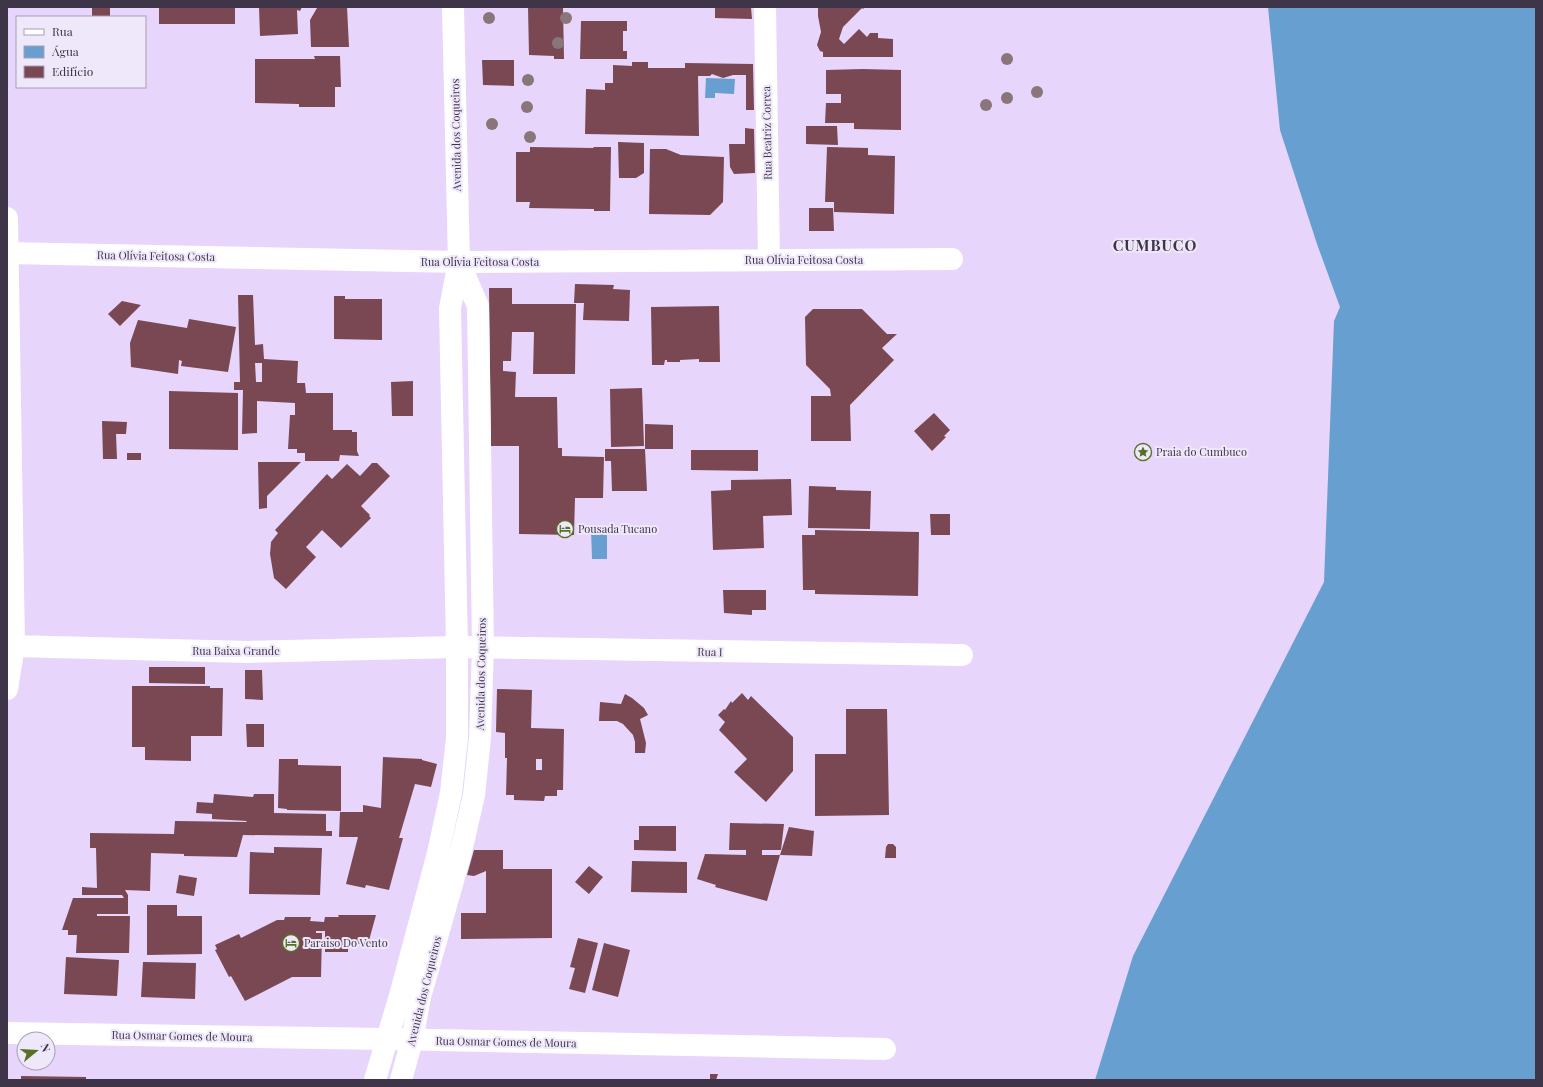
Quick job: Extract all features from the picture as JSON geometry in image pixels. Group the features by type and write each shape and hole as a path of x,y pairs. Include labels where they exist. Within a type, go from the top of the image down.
{"street":[{"name":"Avenida dos Coqueiros","path":"374,1080 387,1039 438,853 451,793 457,738 457,647 450,308 459,262 453,7"},
{"name":"Rua Beatriz Correa","path":"765,7 769,260"},
{"path":"7,218 14,646 7,689"},
{"name":"Rua Olívia Feitosa Costa","path":"7,253 459,262 952,260"},
{"name":"Avenida dos Coqueiros","path":"401,1080 412,1040 420,997 460,856 474,795 480,738 483,648 478,306 459,262"},
{"name":"Rua Baixa Grande","path":"14,646 248,652 457,647"},
{"name":"Rua I","path":"457,647 962,655"},
{"name":"Rua Osmar Gomes de Moura","path":"7,1033 885,1049"}],"water":[{"path":"1268,7 1536,7 1536,1080 1095,1080 1133,956 1324,582 1334,321 1340,307 1317,244 1280,130"},
{"path":"706,78 735,79 734,94 715,93 715,98 705,98"},
{"path":"614,528 614,534 607,534 607,559 592,559 591,529"}],"building":[{"path":"92,7 110,7 110,16 92,16"},
{"path":"159,7 235,7 235,24 159,24"},
{"path":"259,7 302,7 300,11 297,10 298,34 260,36"},
{"path":"347,7 349,47 311,47 310,20 317,8"},
{"path":"528,7 563,7 564,59 554,59 554,56 529,55"},
{"path":"715,7 751,7 752,19 715,18"},
{"path":"818,7 865,7 863,9 862,8 843,27 839,39 844,44 859,29 867,37 870,33 878,33 878,38 893,39 893,57 823,57 823,52 820,51 817,45 821,32"},
{"path":"581,21 627,21 627,31 623,31 623,51 627,51 627,59 580,59"},
{"path":"314,56 340,56 341,87 335,87 335,107 299,107 299,104 255,103 255,59 315,59"},
{"path":"482,60 514,60 514,86 483,85"},
{"path":"632,62 648,62 648,68 685,68 685,63 753,64 754,110 746,110 746,75 733,75 723,78 712,74 710,76 698,76 699,136 585,134 586,89 605,90 605,83 613,83 613,65 632,66"},
{"path":"826,70 901,70 901,130 854,129 854,123 825,123 826,103 841,103 841,94 826,94"},
{"path":"806,126 837,126 838,145 806,144"},
{"path":"745,128 754,129 755,173 734,174 730,167 729,144 745,144"},
{"path":"618,142 644,143 644,173 636,178 619,178"},
{"path":"530,147 611,147 610,211 594,211 594,209 529,208 530,202 516,202 516,152 530,152"},
{"path":"827,147 868,148 868,155 895,156 894,214 834,212 834,202 825,202"},
{"path":"650,149 666,149 681,155 724,157 723,202 710,215 649,214"},
{"path":"809,208 833,208 834,231 809,231"},
{"path":"575,284 614,285 613,289 630,290 629,321 583,320 584,303 574,303"},
{"path":"489,288 512,288 512,304 576,304 575,374 533,374 534,332 512,332 511,361 503,361 503,371 516,372 515,397 557,397 558,448 562,448 562,456 604,457 603,498 575,498 574,535 519,534 519,446 491,446"},
{"path":"238,295 253,295 255,345 263,344 264,359 298,361 297,383 305,383 306,393 333,393 333,430 352,430 352,432 357,432 357,451 359,456 340,455 339,461 305,461 305,453 297,453 297,449 288,449 290,415 295,415 295,403 257,401 257,433 242,434 243,390 234,390 234,382 240,382","holes":["255,363 262,363 262,382 256,382"]},
{"path":"334,296 345,296 345,299 382,299 382,340 334,339"},
{"path":"122,301 141,305 120,326 108,314"},
{"path":"719,306 720,362 699,362 699,359 680,360 680,362 667,362 667,360 665,360 664,365 652,365 651,307"},
{"path":"813,309 862,309 887,334 897,334 882,348 894,360 850,405 851,441 811,441 811,396 831,396 830,389 806,365 805,317"},
{"path":"189,319 236,327 228,372 181,366 182,361 179,360 178,374 131,367 130,343 138,320 187,328"},
{"path":"413,381 413,416 392,416 391,382"},
{"path":"642,388 644,446 611,447 610,389"},
{"path":"169,391 238,393 238,450 169,449"},
{"path":"934,413 950,430 944,436 946,437 932,451 914,431"},
{"path":"102,421 127,422 126,434 116,434 117,459 103,459"},
{"path":"645,424 673,425 673,449 645,449"},
{"path":"605,449 645,449 647,491 612,491 611,461 605,461"},
{"path":"691,450 758,450 758,471 691,470"},
{"path":"127,453 141,453 141,460 127,460"},
{"path":"258,462 301,462 267,496 267,508 259,509"},
{"path":"372,463 377,463 390,476 361,506 371,518 341,548 322,530 306,547 316,557 286,589 274,578 270,554 271,542 278,533 275,530 327,474 332,479 347,464 360,476"},
{"path":"791,479 792,515 763,516 764,548 713,550 711,491 731,490 731,480"},
{"path":"809,486 836,487 836,490 871,491 870,529 808,528"},
{"path":"930,514 950,514 950,535 931,535"},
{"path":"815,530 919,532 918,596 815,594 815,590 803,590 802,535 815,535"},
{"path":"723,590 766,590 766,610 752,610 752,615 724,613"},
{"path":"149,667 205,667 205,684 149,683"},
{"path":"245,670 262,670 263,700 245,699"},
{"path":"132,686 210,686 210,688 223,688 222,736 191,736 191,761 145,760 145,747 132,747"},
{"path":"497,689 532,690 531,728 564,729 563,790 557,790 557,796 545,796 544,801 514,800 514,795 506,795 507,758 505,758 505,733 496,732","holes":["536,759 542,759 542,770 536,770"]},
{"path":"742,693 748,700 751,696 793,737 793,771 766,802 734,772 747,759 719,730 725,722 718,715 724,709 725,710 731,701 732,703"},
{"path":"625,694 644,708 648,715 640,719 646,743 645,753 635,753 635,742 633,735 623,724 617,721 599,721 600,702 621,704"},
{"path":"846,709 887,709 889,815 815,816 815,754 846,754"},
{"path":"246,724 264,724 264,747 247,747"},
{"path":"383,757 422,759 437,764 431,787 415,784 399,838 403,838 389,890 366,885 365,888 346,884 358,837 339,837 340,812 363,812 363,805 381,808"},
{"path":"279,759 298,759 298,765 341,766 341,811 287,810 278,808"},
{"path":"214,794 253,797 254,794 274,794 274,813 326,814 326,831 332,831 332,836 243,835 237,857 184,856 184,854 151,853 150,891 125,890 128,895 128,914 97,914 97,916 130,916 129,953 76,953 77,935 68,935 68,930 62,930 73,898 124,898 122,895 82,895 82,887 97,888 96,848 90,848 90,833 174,834 175,821 247,821 212,819 212,814 196,813 197,802 213,803"},
{"path":"730,823 784,824 781,850 762,850 762,855 780,855 767,901 715,887 716,885 697,879 705,854 746,855 746,850 729,850"},
{"path":"639,826 676,826 676,851 634,850 634,840 639,840"},
{"path":"789,827 814,831 812,856 780,855"},
{"path":"888,844 893,844 896,847 896,858 885,858 886,847"},
{"path":"274,847 322,848 320,895 249,894 250,852 274,853"},
{"path":"474,850 503,850 503,869 552,869 552,938 461,939 461,913 486,913 486,871 474,876 467,875"},
{"path":"632,861 687,862 687,893 631,892"},
{"path":"589,866 603,877 589,894 575,882"},
{"path":"179,875 197,878 194,896 176,893"},
{"path":"147,905 177,905 177,916 202,916 202,954 147,955"},
{"path":"338,915 376,915 368,944 348,944 348,952 325,952 325,931 316,931 316,933 322,933 321,977 292,977 245,1001 231,976 229,977 215,950 217,949 215,945 239,934 241,938 277,920 284,920 285,917 311,917 310,921 324,922 325,917 339,917"},
{"path":"578,938 598,943 585,993 569,989 575,968 570,967"},
{"path":"604,943 630,950 618,997 592,990"},
{"path":"66,957 119,960 117,996 64,994"},
{"path":"143,962 196,963 195,999 141,997"},
{"path":"710,1074 718,1074 716,1080 710,1080"},
{"path":"21,1076 86,1077 86,1080 21,1080"}],"place":[{"name":"Praia do Cumbuco","path":"1143,452"},
{"name":"Pousada Tucano","path":"565,529"},
{"name":"Paraiso Do Vento","path":"291,943"}],"district":[{"name":"CUMBUCO","path":"1155,246"}]}
